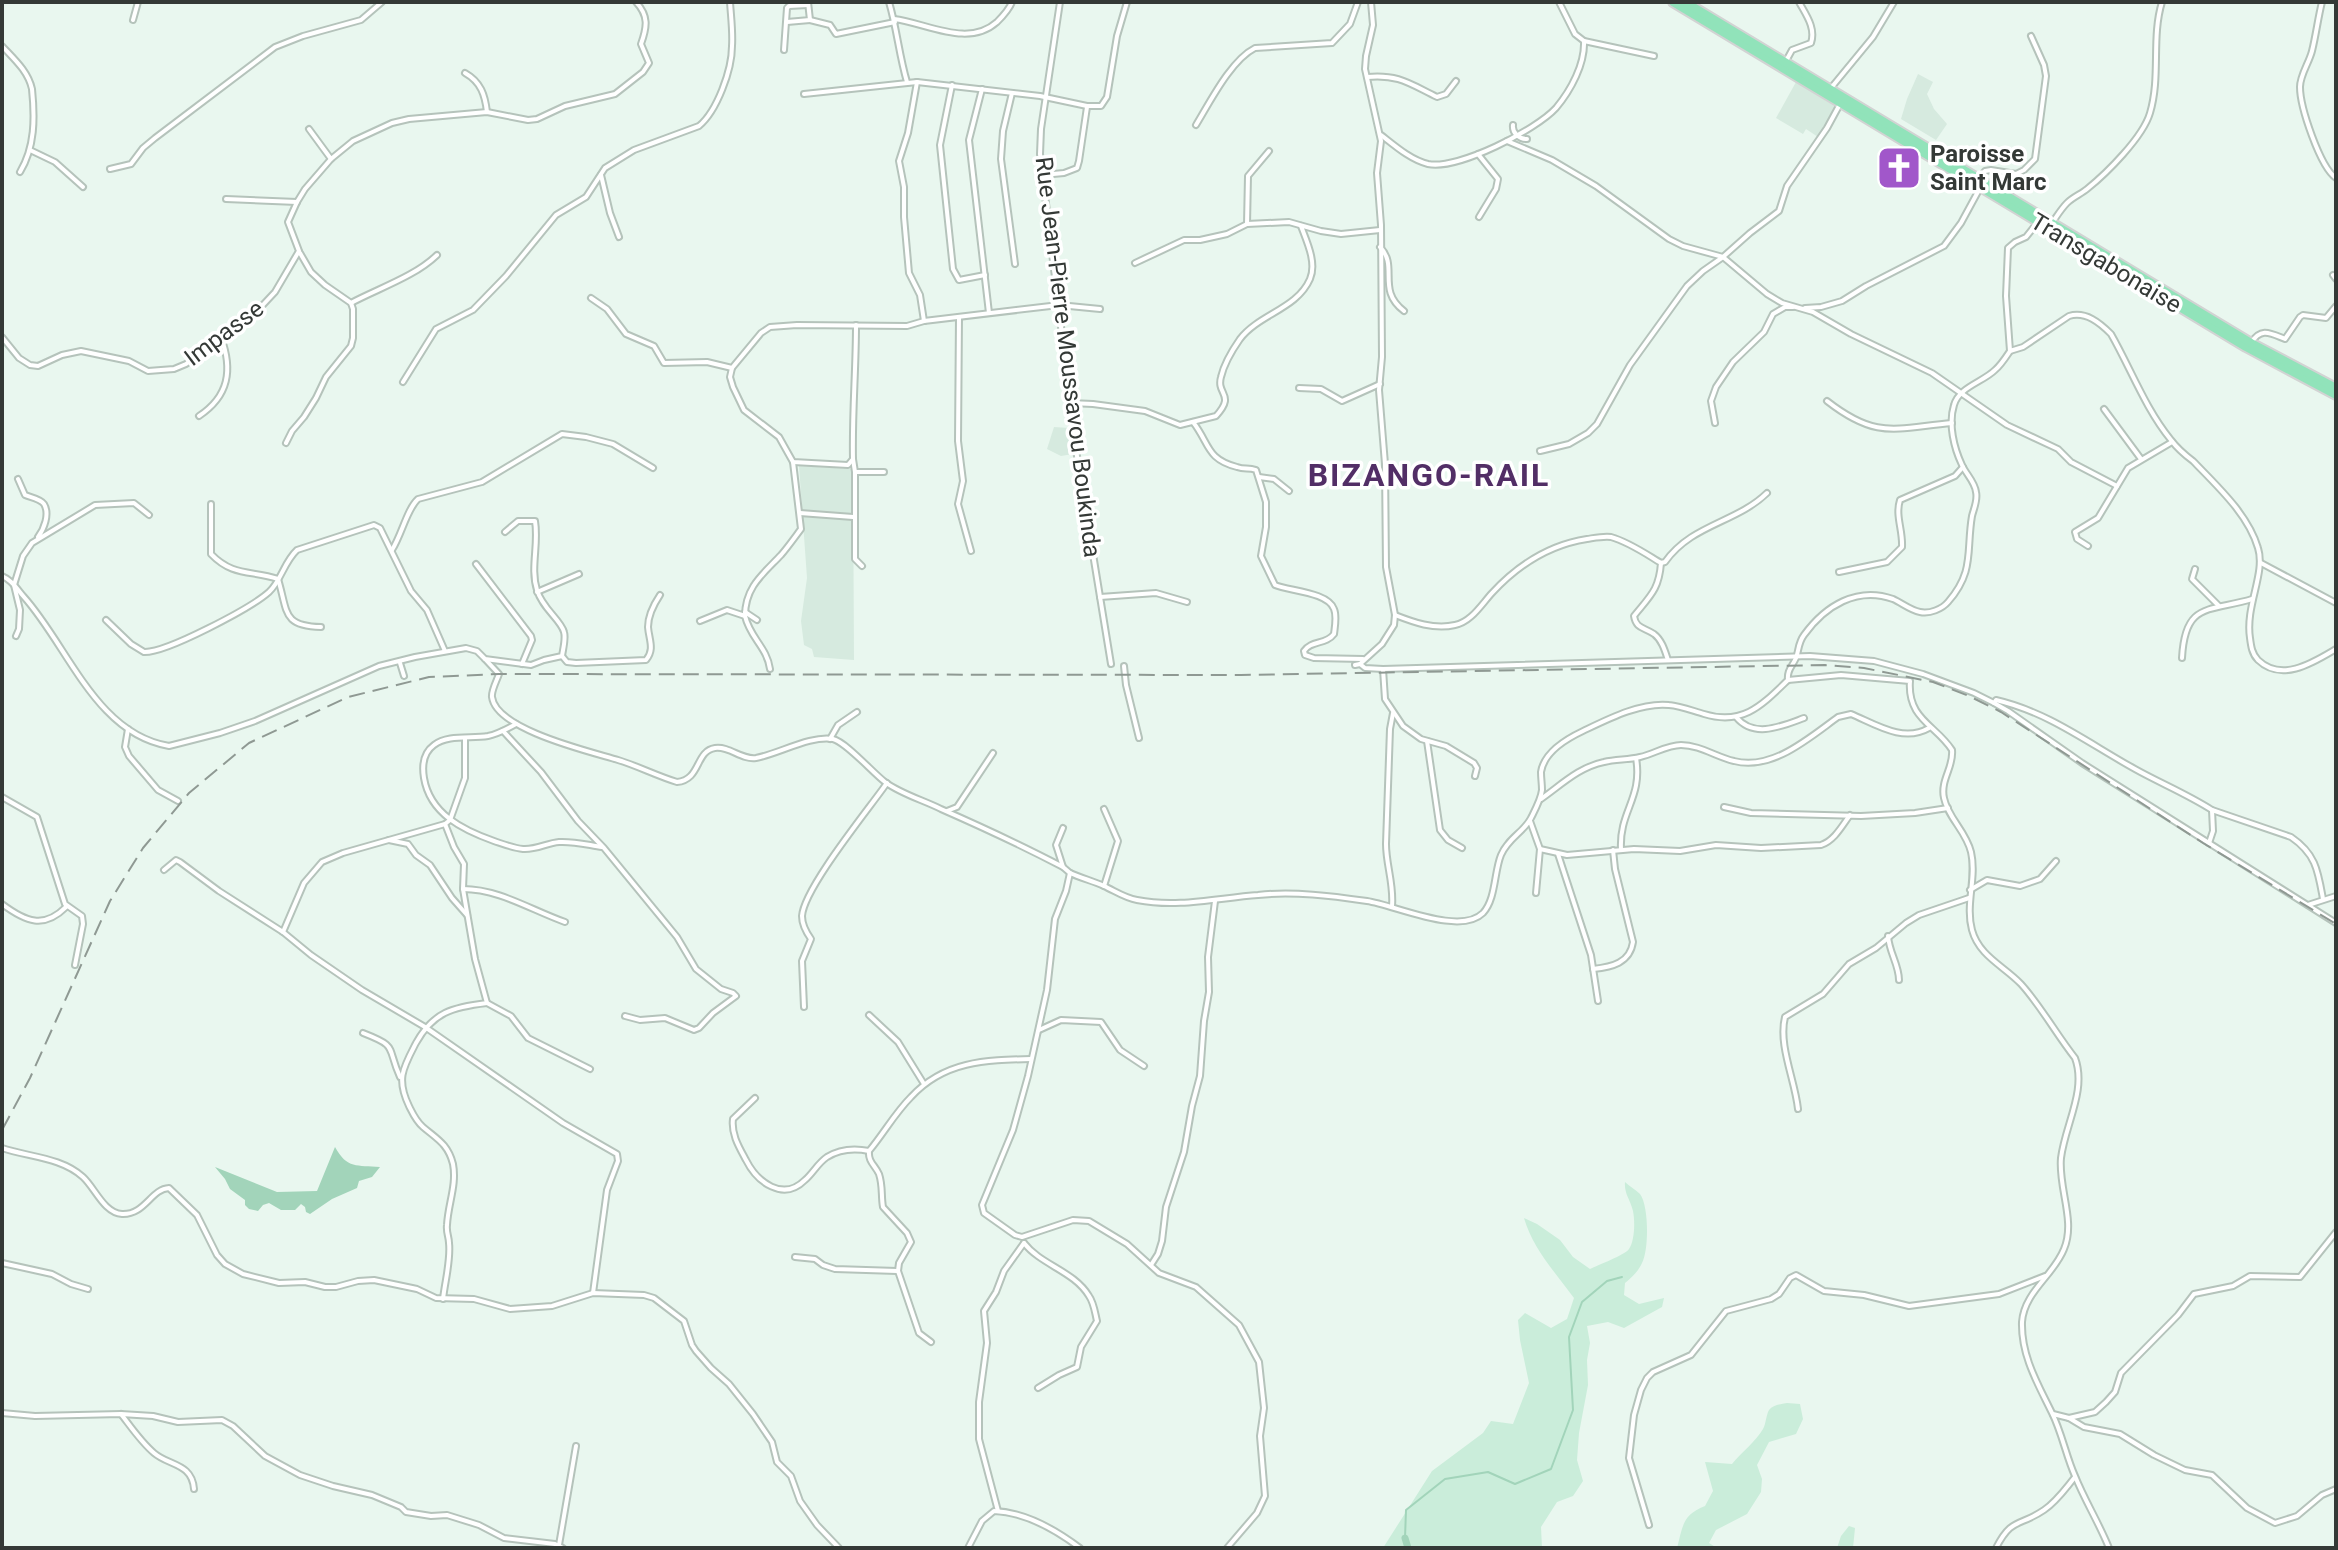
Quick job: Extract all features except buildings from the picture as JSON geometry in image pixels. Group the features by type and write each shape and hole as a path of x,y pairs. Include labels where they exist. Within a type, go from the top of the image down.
{"highway":[{"name":"Transgabonaise","path":"1673,2 1840,104 2052,223 2251,343 2336,388"},
{"name":"Transgabonaise","path":"1685,2 1980,183 2038,222 2259,355 2336,395"}],"street":[{"path":"133,20 138,2"},
{"path":"110,169 131,164 155,138 275,47 361,20 382,2"},
{"path":"286,443 326,377 351,346 351,303 311,272 288,222 305,189 331,159 353,141 400,120 487,112 532,120 565,106 615,94 643,72 649,63 641,44 647,22 636,2"},
{"path":"403,382 436,329 473,310 506,276 556,215 586,197 601,173 625,154 699,126 713,111 731,55 730,2"},
{"path":"889,2 907,82"},
{"path":"787,22 810,20 830,25 836,34 895,20 975,34 998,21 1012,2"},
{"name":"Rue Jean-Pierre Moussavou Boukinda","path":"1060,2 1040,134 1042,175 1084,505 1111,664"},
{"path":"804,94 917,82 1101,106 1106,102 1117,36 1127,2"},
{"path":"1196,125 1238,62 1251,49 1332,43 1350,24 1358,2"},
{"path":"1360,663 1382,644 1394,625 1395,615 1386,567 1380,384 1377,173 1381,135 1365,62 1373,25 1371,2"},
{"path":"1559,2 1575,34 1584,41 1654,56"},
{"path":"1785,63 1792,50 1811,43 1813,36 1810,22 1799,2"},
{"path":"1829,89 1873,37 1894,2"},
{"path":"2052,223 2070,200 2108,169 2147,121 2157,76 2157,26 2162,2"},
{"path":"2322,2 2313,49 2299,89 2317,149 2327,172 2336,178"},
{"path":"784,50 788,7 808,3 810,20"},
{"path":"1715,423 1712,393 1733,362 1764,332 1773,314 1785,307 1821,307 1842,301 1944,246 1961,223 1985,171 2016,174 2035,159 2046,76 2031,36"},
{"path":"1381,135 1409,155 1429,164 1449,163 1507,141 1550,113 1558,104 1581,65 1585,53 1584,41"},
{"path":"2,46 30,81 33,112 30,150 20,172"},
{"path":"465,73 480,86 487,112"},
{"path":"1367,77 1396,77 1437,97 1446,94 1456,81"},
{"path":"917,82 908,133 899,161 904,187 909,273 920,295 924,321"},
{"path":"952,85 940,145 953,269 959,280 985,275"},
{"path":"982,89 969,140 989,313"},
{"path":"1012,93 1003,131 1001,159 1015,264"},
{"path":"1540,451 1569,444 1597,424 1630,365 1676,300 1703,271 1779,211 1787,186 1840,104"},
{"path":"1042,175 1077,168 1087,106"},
{"path":"1513,125 1513,131 1527,139"},
{"path":"309,129 331,159"},
{"path":"1507,141 1552,160 1596,186 1676,243 1723,257 1782,303 1813,312 1932,373 2007,425 2058,449 2071,462 2117,486"},
{"path":"30,150 55,162 83,187"},
{"path":"1247,224 1248,176 1269,151"},
{"path":"1478,154 1498,179 1496,189 1479,217"},
{"path":"601,173 619,237"},
{"path":"226,199 297,202"},
{"path":"1135,263 1184,240 1227,234 1247,224 1280,221 1341,234 1380,230"},
{"path":"2010,351 2006,296 2008,248 2026,237 2038,222"},
{"path":"1070,403 1145,411 1176,424 1216,416 1223,408 1226,396 1220,382 1221,375 1240,338 1283,307 1305,288 1312,276 1301,226"},
{"path":"1380,247 1388,257 1388,288 1395,303 1404,311"},
{"name":"Impasse","path":"2,337 19,358 30,365 38,366 62,355 81,351 129,361 154,371 181,367 260,308 275,292 299,251"},
{"path":"351,303 419,271 437,255"},
{"path":"591,298 607,309 626,334 654,346 666,364 701,361 732,368"},
{"path":"770,669 768,658 752,636 745,614 747,597 760,574 800,531 800,513 793,462 779,437 744,410 730,377 732,368 761,333 770,327 907,326 924,321 1059,305 1100,309"},
{"path":"2251,343 2261,333 2285,339 2303,315 2326,318 2336,306"},
{"path":"1788,680 1787,672 1796,657 1799,643 1831,606 1869,594 1924,613 1940,609 1947,603 1961,582 1970,558 1972,518 1977,497 1954,442 1953,408 1960,395 1993,372 2010,351 2023,347 2076,314 2093,319 2111,334 2144,399 2172,442 2228,497 2257,545 2261,563 2248,627 2255,656 2274,669 2288,671 2336,649"},
{"path":"959,317 958,441 963,481 958,504 971,551"},
{"path":"856,325 852,409 855,559 862,566"},
{"path":"199,416 226,387 226,354 221,337"},
{"path":"1299,388 1321,389 1342,401 1380,384"},
{"path":"1827,401 1851,418 1876,428 1909,429 1952,423"},
{"path":"2104,409 2141,459"},
{"path":"1193,422 1213,456 1238,468 1252,467 1259,477 1266,502 1261,556 1275,585 1309,593 1329,602 1334,609 1334,634 1328,640 1309,645 1304,651 1305,655 1314,658 1353,657 1365,668 1383,669 1810,656 1874,661 1923,674 1994,703 2082,763 2336,923"},
{"path":"392,550 401,537 410,506 418,499 482,482 562,434 613,444 653,468"},
{"path":"2088,546 2077,539 2075,532 2098,518 2128,468 2172,442"},
{"path":"848,465 853,459"},
{"path":"793,462 848,465 855,470 884,472"},
{"path":"1839,572 1879,565 1895,556 1903,543 1898,511 1900,500 1955,476 1963,467"},
{"path":"1259,477 1274,479 1289,491"},
{"path":"16,636 20,610 14,585 23,556 45,525 45,506 42,501 25,495 18,479"},
{"path":"1661,563 1685,540 1767,493"},
{"path":"36,539 95,505 134,503 149,515"},
{"path":"211,504 211,554 237,572 259,573 278,579"},
{"path":"800,513 854,517"},
{"path":"505,532 518,521 535,521 537,592 544,607 563,627 562,656 567,662 646,660 651,653 650,617 660,595"},
{"path":"106,620 131,644 149,653 242,612 269,592 288,559 297,550 370,526 380,528 411,591 427,610 445,651"},
{"path":"1395,615 1422,625 1457,625 1475,613 1522,566 1556,546 1574,541 1611,537 1661,563"},
{"path":"1661,563 1654,593 1634,620 1637,626 1653,633 1661,641 1669,660"},
{"path":"2261,563 2336,603"},
{"path":"476,564 531,636 522,664"},
{"path":"2195,569 2192,579 2219,606"},
{"path":"537,592 579,574"},
{"path":"2,576 35,610 94,697 128,729 162,745 176,745 255,721 379,666 466,648 477,651 499,674 492,693 493,701 516,724 573,748 621,761 677,782 685,782 691,777 703,755 714,748 753,758 830,739 841,742 887,783 1004,836 1070,873 1127,897 1153,903 1289,894 1366,901 1448,922 1466,921 1484,912 1505,846 1530,821 1539,800 1545,760 1553,750 1582,732 1638,709 1668,705 1728,719 1746,715 1788,680 1841,675 1910,681 1912,701 1919,715 1952,750 1953,756 1943,786 1948,808 1963,830 1971,852 1973,866 1969,918 1973,935 1986,954 2020,983 2075,1058 2080,1072 2061,1161 2068,1236 2064,1250 2025,1306 2022,1320 2025,1353 2053,1414 2075,1477 2109,1548"},
{"path":"278,579 286,610 293,622 305,627 321,627"},
{"path":"1100,597 1156,593 1187,602"},
{"path":"2182,658 2188,623 2197,614 2252,599"},
{"path":"700,621 727,610 757,620"},
{"path":"485,659 531,665 562,656"},
{"path":"399,662 404,676"},
{"path":"1124,666 1139,738"},
{"path":"1383,669 1383,693 1393,713 1412,734 1446,746 1474,763 1477,768 1475,776"},
{"path":"1994,703 1996,700 2022,707 2052,720 2212,810 2291,837 2311,853 2323,899"},
{"path":"830,739 838,725 857,712"},
{"path":"1392,906 1393,890 1386,844 1393,713"},
{"path":"1539,800 1577,771 1589,766 1636,758 1672,745 1695,746 1744,764 1758,763 1785,753 1838,717 1851,714 1899,733 1919,734 1929,728"},
{"path":"1736,717 1742,724 1756,729 1780,727 1804,718"},
{"path":"487,1003 467,915 463,889 464,864 454,847 448,822 427,790 424,758 440,741 490,736 516,724"},
{"path":"128,729 125,747 132,761 158,790 178,801"},
{"path":"503,731 549,781 578,821 677,937 696,969 721,989 736,996 694,1030 665,1018 640,1020 625,1016"},
{"path":"448,822 465,778 465,738"},
{"path":"1427,741 1440,830 1448,840 1462,848"},
{"path":"947,811 957,807 993,753"},
{"path":"1621,849 1621,825 1639,774 1636,758"},
{"path":"804,1007 802,961 811,939 802,919 806,900 887,783"},
{"path":"2,797 37,817 67,906 82,916 75,965"},
{"path":"957,807 960,818"},
{"path":"1724,807 1751,813 1850,815 1905,814 1948,808"},
{"path":"1104,809 1118,841 1104,886"},
{"path":"2209,843 2214,820 2212,810"},
{"path":"1540,849 1567,855 1621,849 1680,851 1716,845 1761,848 1821,845 1835,836 1850,815"},
{"path":"1530,821 1540,849 1536,893"},
{"path":"283,932 304,883 322,862 448,822 526,850 563,842 604,848"},
{"path":"1063,828 1056,845 1063,867"},
{"path":"389,840 408,844 416,855 430,865 467,915"},
{"path":"1593,969 1608,968 1623,961 1632,951 1633,942 1613,850"},
{"path":"1558,854 1591,955 1598,1001"},
{"path":"164,870 176,860 362,990 425,1027 563,1123 617,1154 618,1161 607,1190 593,1293"},
{"path":"1970,890 1987,880 2020,886 2040,879 2056,861"},
{"path":"1038,1388 1077,1367 1081,1347 1097,1321 1091,1298 1083,1288 1039,1257 1023,1240 984,1213 982,1205 1013,1130 1028,1076 1042,1015 1055,919 1070,873"},
{"path":"463,889 493,891 565,922"},
{"path":"2307,905 2336,896"},
{"path":"1798,1109 1796,1087 1784,1041 1785,1017 1823,994 1849,964 1919,915 1969,898"},
{"path":"1151,1265 1162,1241 1166,1207 1184,1152 1200,1076 1215,901"},
{"path":"2,904 25,918 45,921 56,917 67,906"},
{"path":"1888,936 1899,980"},
{"path":"401,1079 425,1027 459,1006 487,1003 511,1016 528,1038 590,1069"},
{"path":"869,1015 898,1042 924,1084"},
{"path":"1042,1015 1054,1022"},
{"path":"1039,1030 1068,1019 1101,1022 1120,1050 1144,1066"},
{"path":"363,1033 386,1043 392,1051 403,1094 416,1119 445,1145 452,1162 455,1184 447,1228 450,1244 443,1299"},
{"path":"931,1342 919,1333 898,1271 911,1242 907,1233 883,1207 883,1191 878,1172 868,1157 869,1151 902,1107 924,1084 947,1070 989,1059 1031,1059"},
{"path":"755,1098 733,1119 732,1126 749,1167 768,1186 790,1189 802,1183 825,1158 844,1150 869,1151"},
{"path":"3,1150 35,1156 77,1172 103,1203 117,1213 130,1213 141,1208 159,1191 169,1188 197,1215 222,1261 243,1274 279,1283 305,1282 325,1287 374,1280 409,1287 443,1299 474,1299 517,1310 568,1303 593,1293 654,1298 684,1321 692,1345 753,1414 772,1442 777,1462 791,1476 800,1501 839,1548"},
{"path":"998,1511 979,1439 979,1402 987,1343 984,1311 1023,1240 1065,1222 1084,1220 1127,1244 1166,1277 1196,1287 1239,1325 1259,1362 1264,1408 1260,1436 1265,1496 1257,1513 1227,1548"},
{"path":"2069,1418 2095,1412 2106,1402 2115,1392 2121,1373 2178,1315 2194,1294 2233,1286 2250,1276 2300,1277 2336,1232"},
{"path":"795,1257 815,1259 835,1269 898,1271"},
{"path":"2,1263 52,1274 88,1289"},
{"path":"1649,1525 1629,1458 1634,1415 1641,1390 1653,1372 1691,1355 1726,1311 1771,1299 1796,1275 1824,1291 1864,1295 1909,1306 1999,1294 2047,1275"},
{"path":"2,1413 35,1416 121,1414 153,1416 178,1422 222,1420 274,1462 300,1475 381,1498 406,1512 447,1515 479,1525 504,1538 561,1547 576,1446"},
{"path":"121,1414 156,1455 186,1470 194,1489"},
{"path":"2053,1414 2069,1418 2084,1427 2120,1434 2185,1470 2212,1475 2247,1508 2275,1523 2297,1516 2322,1495 2336,1489"},
{"path":"1996,1548 2008,1528 2056,1501 2075,1477"},
{"path":"968,1548 982,1521 988,1514 998,1511 1032,1519 1080,1548"}],"shaded area":[{"path":"1918,74 1933,82 1927,94 1934,109 1947,124 1936,140 1901,119"},
{"path":"1796,82 1836,107 1818,137 1806,129 1803,134 1776,118"},
{"path":"1054,427 1069,428 1073,454 1061,456 1047,449"},
{"path":"799,466 853,469 854,660 814,657 812,649 804,645 801,621 807,578"},
{"path":"335,1147 348,1162 380,1167 372,1177 359,1181 357,1188 332,1199 310,1214 301,1204 295,1210 281,1210 269,1203 258,1211 249,1209 245,1200 230,1189 215,1167 277,1192 317,1191"},
{"path":"1625,1182 1643,1200 1647,1228 1644,1257 1639,1269 1625,1283 1624,1295 1639,1304 1664,1298 1662,1307 1624,1328 1608,1322 1587,1326 1590,1343 1588,1385 1577,1460 1583,1481 1573,1496 1557,1502 1541,1527 1542,1548 1383,1548 1432,1471 1483,1433 1491,1421 1513,1424 1529,1383 1518,1320 1525,1313 1551,1328 1567,1319 1574,1298 1539,1250 1524,1218 1560,1240 1573,1257 1590,1269 1622,1254 1631,1245 1634,1215"},
{"path":"1787,1403 1800,1404 1803,1419 1796,1434 1769,1442 1757,1465 1762,1479 1761,1492 1747,1514 1716,1530 1709,1543 1717,1548 1677,1548 1688,1517 1705,1506 1713,1491 1705,1462 1732,1464 1760,1433 1769,1410"},
{"path":"1849,1526 1855,1528 1853,1548 1837,1548 1841,1536"}],"waterway":[{"path":"1405,1538 1406,1510 1445,1479 1488,1472 1515,1484 1551,1469 1573,1410 1569,1337 1582,1302 1607,1281 1622,1277"},
{"path":"1405,1538 1408,1548"}],"railway":[{"path":"2,1130 30,1078 110,901 143,848 189,793 249,743 348,697 429,677 499,674 1241,675 1825,665 1864,668 1933,682 2001,712 2203,843 2336,924"}],"place":[{"name":"Paroisse Saint Marc","path":"1899,168"}],"district":[{"name":"BIZANGO-RAIL","path":"1429,475"}]}
